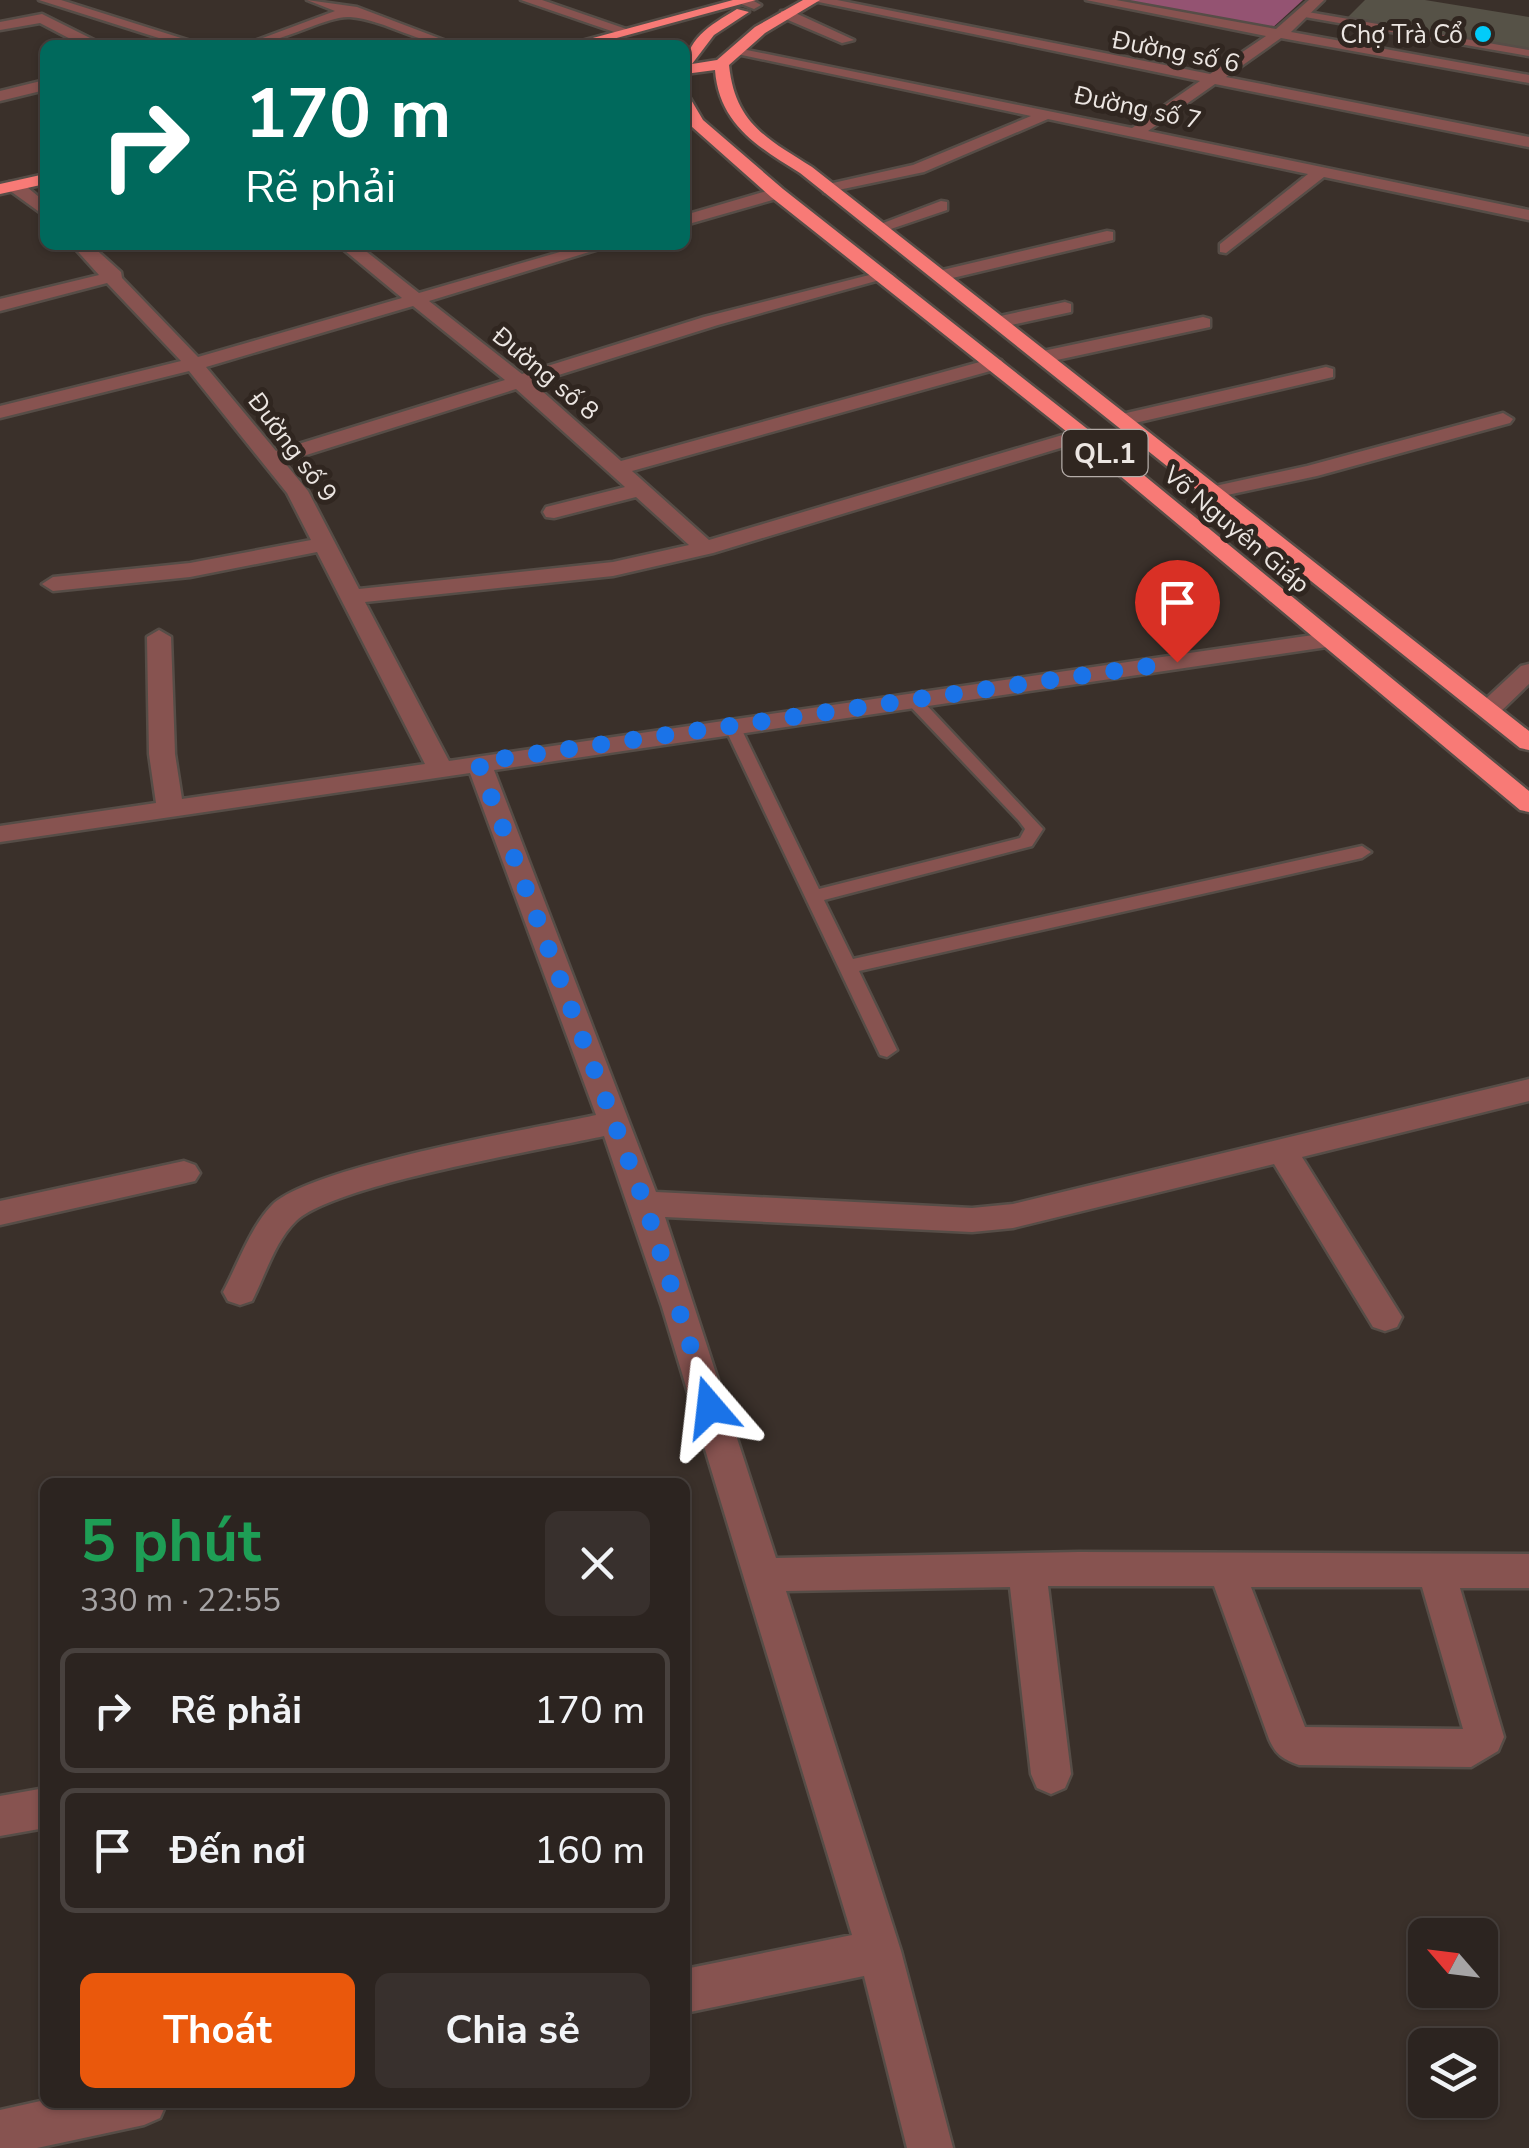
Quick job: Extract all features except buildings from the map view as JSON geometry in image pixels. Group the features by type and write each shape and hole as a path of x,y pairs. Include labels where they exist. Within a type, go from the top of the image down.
{"highway":[{"path":"690,60 729,57 786,14 814,0"},
{"path":"595,40 750,1"},
{"path":"690,55 710,32 750,1"},
{"name":"Võ Nguyên Giáp","path":"729,57 721,86 734,116 754,137 830,189 1529,742"},
{"name":"Võ Nguyên Giáp","path":"692,125 1084,435 1529,804"},
{"path":"5,185 40,170"},
{"path":"5,185 40,180"}],"street":[{"path":"46,0 179,40"},
{"path":"314,0 436,40"},
{"path":"265,40 380,0"},
{"path":"528,0 628,32"},
{"name":"Đường số 6","path":"814,0 1529,142"},
{"path":"1093,0 1529,79"},
{"path":"1136,132 1276,36 1317,0"},
{"path":"786,14 847,40"},
{"path":"0,26 42,18 84,40"},
{"path":"1054,64 1070,53"},
{"name":"Đường số 7","path":"729,57 1048,114 1529,215"},
{"path":"0,96 40,86"},
{"path":"830,189 918,169 1048,114"},
{"path":"1226,248 1321,171"},
{"path":"5,185 40,208"},
{"path":"690,219 777,193"},
{"path":"879,228 941,206"},
{"path":"940,276 1107,236"},
{"name":"Đường số 9","path":"87,250 194,364 297,491 440,768"},
{"name":"Đường số 8","path":"353,250 522,382 705,548"},
{"path":"0,412 194,364 586,250"},
{"path":"0,305 115,276"},
{"path":"270,460 711,321 885,276"},
{"path":"998,322 1064,308"},
{"path":"1043,358 1203,323"},
{"path":"620,468 994,364"},
{"path":"1122,420 1326,374"},
{"path":"1213,492 1310,472 1503,419"},
{"path":"353,596 577,575 705,548 1084,435"},
{"path":"554,512 643,490"},
{"path":"53,584 190,570 327,543"},
{"path":"159,637 162,754 170,808"},
{"path":"0,834 1328,640"},
{"path":"1488,710 1529,671"},
{"path":"478,762 645,1204 879,1951 930,2148"},
{"path":"645,1204 972,1220 1013,1216 1529,1090"},
{"path":"240,1292 284,1212 298,1202 375,1178 614,1122"},
{"path":"1281,1150 1385,1317"},
{"path":"0,1213 184,1173"},
{"path":"1226,1569 1288,1740 1298,1746 1472,1748 1484,1737 1482,1723 1436,1570"},
{"path":"762,1575 1027,1570 1529,1570"},
{"path":"1027,1570 1051,1774"},
{"path":"0,1816 40,1809"},
{"path":"690,1990 879,1951"},
{"path":"0,2132 115,2108"}],"lane":[{"path":"1302,14 1529,53"},
{"path":"815,896 1026,842 1032,836 1034,829 1025,817 913,700"},
{"path":"732,726 888,1050"},
{"path":"848,967 1362,852"}],"shaded area":[{"path":"1106,0 1303,0 1269,31"}],"place":[{"name":"Chợ Trà Cổ","path":"1483,34"}],"route":[{"path":"710,1407 645,1204 478,762 1177,662"}]}
